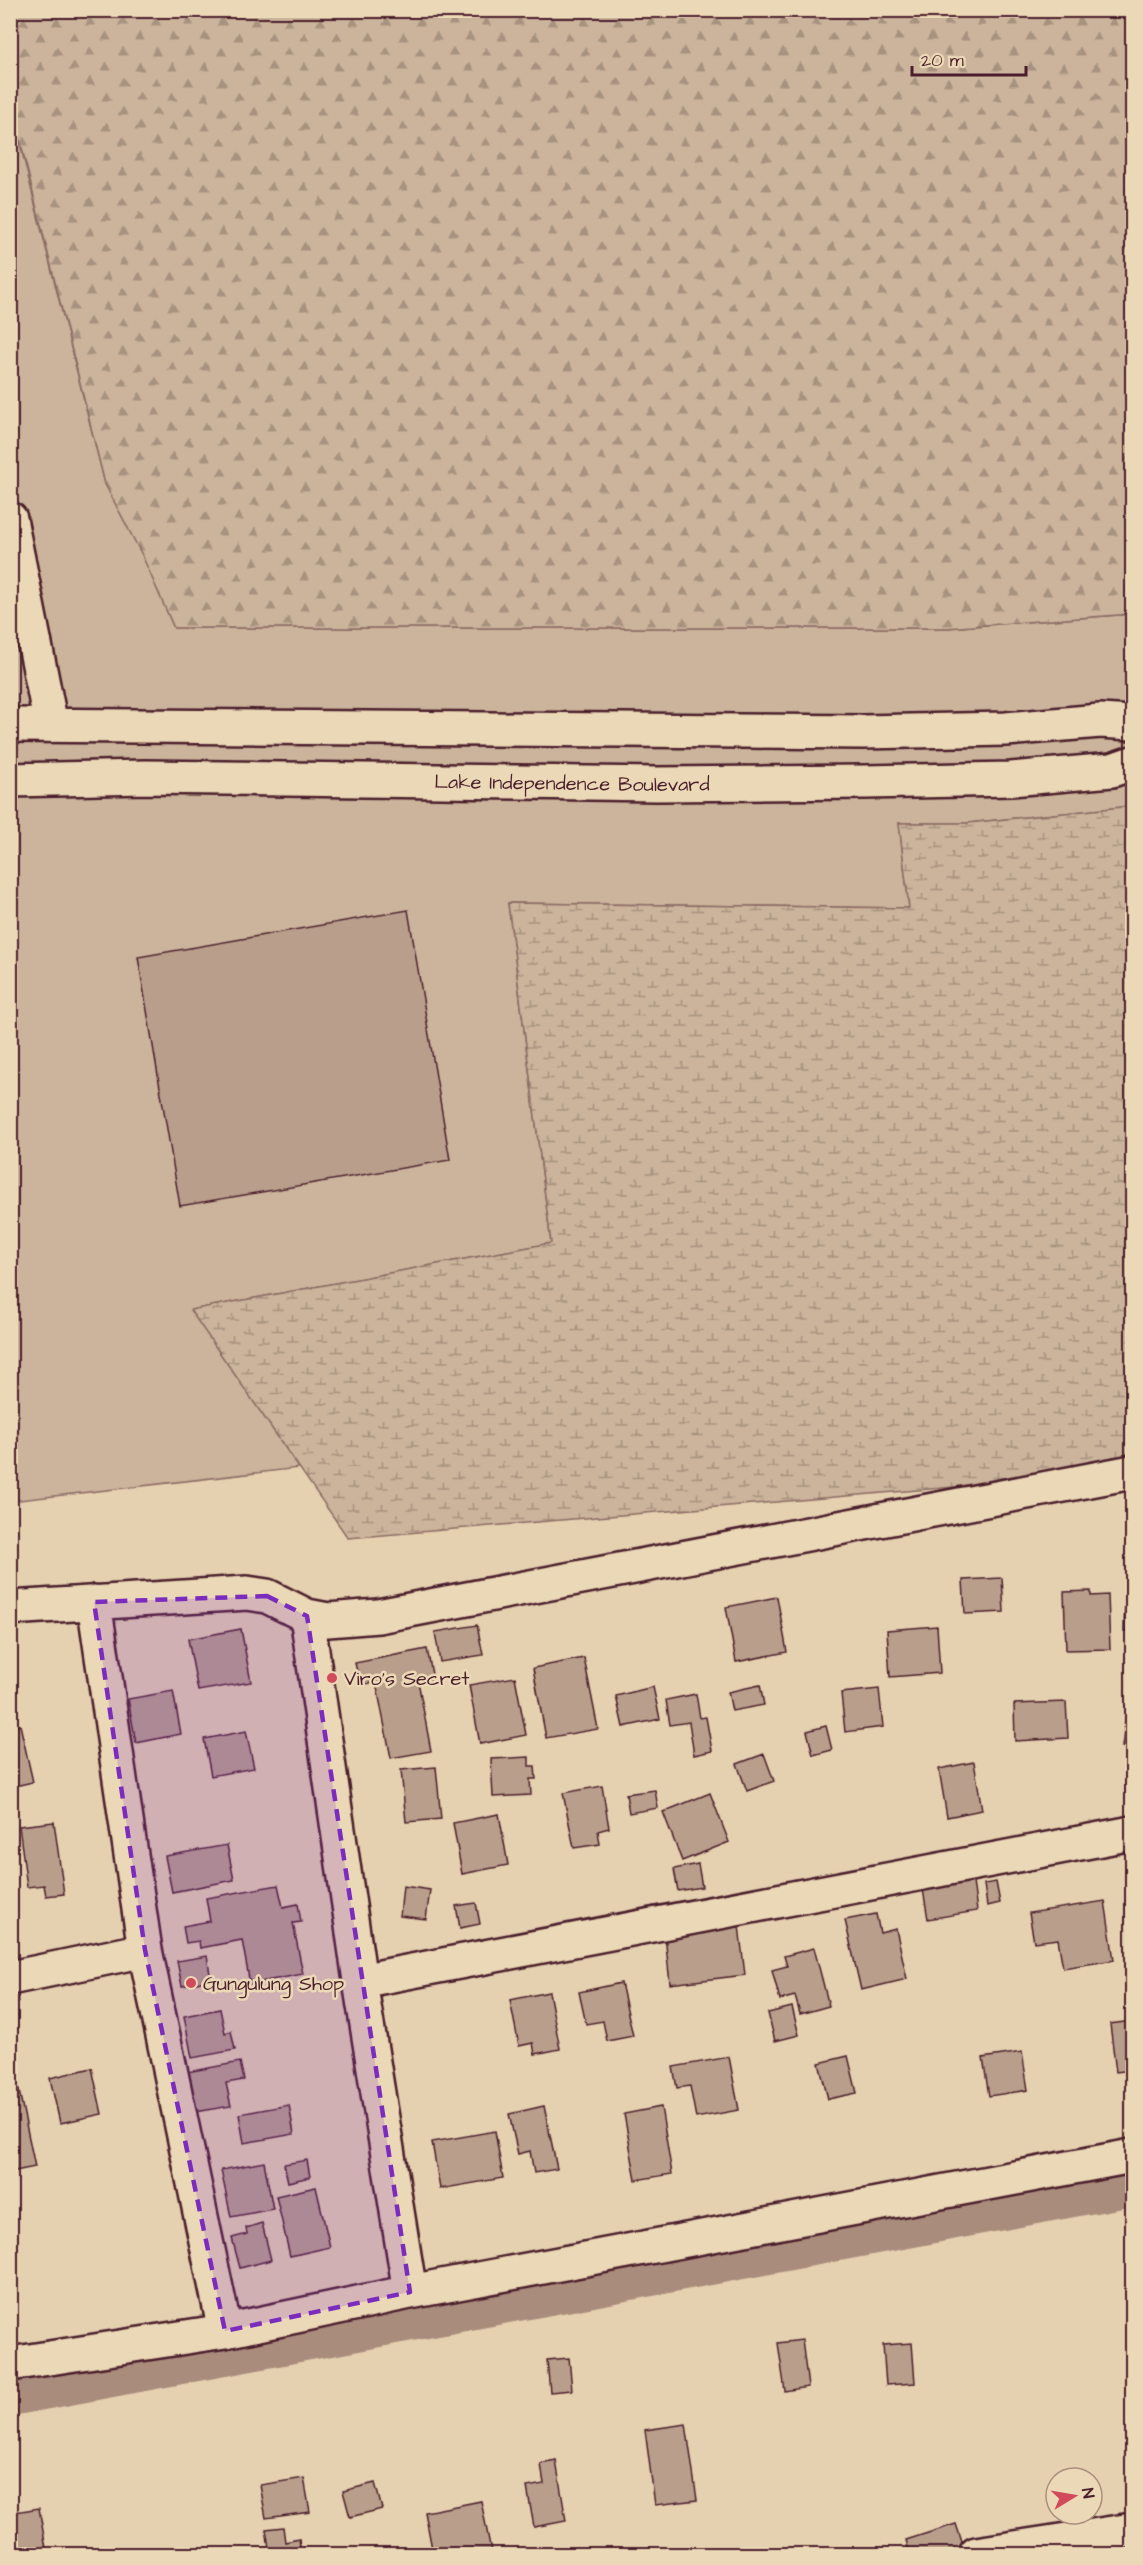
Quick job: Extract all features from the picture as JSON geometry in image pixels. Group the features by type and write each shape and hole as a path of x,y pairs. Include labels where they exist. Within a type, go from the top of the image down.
{"main road":[{"path":"10,519 51,725"},
{"path":"10,725 863,732 1006,729 1100,721 1132,723"},
{"path":"144,725 145,777"},
{"name":"Lake Independence Boulevard","path":"10,780 145,777 657,784 865,782 1011,779 1112,770 1132,763"},
{"path":"10,1608 247,1593 267,1596 308,1616 328,1620 378,1616 1132,1472"},
{"path":"94,1602 146,1950 225,2331"},
{"path":"308,1616 360,1981 410,2292"},
{"path":"360,1981 1132,1833"},
{"path":"10,1978 146,1950"},
{"path":"10,2364 225,2331 410,2292 1132,2156"},
{"path":"976,2554 1132,2530"}],"highlighted area":[{"path":"267,1596 307,1616 410,2292 225,2331 145,1950 94,1602"}],"green space":[{"path":"10,11 1132,11 1132,614 947,628 174,628 142,555 105,484 11,104"},
{"path":"10,104 105,484 142,554 174,628 947,628 1132,614 1132,806 968,823 899,823 909,908 508,903 551,1243 191,1310 299,1468 11,1501"},
{"path":"1132,806 1132,1472 348,1538 190,1310 551,1243 508,903 909,908 899,823 968,823"}],"building":[{"path":"408,910 450,1160 180,1206 138,957"},
{"path":"1126,1575 1132,1575 1132,1631 1124,1631"},
{"path":"1002,1578 1004,1612 965,1614 963,1580"},
{"path":"1091,1591 1091,1596 1108,1595 1110,1649 1066,1650 1064,1592"},
{"path":"777,1597 787,1652 736,1662 726,1607"},
{"path":"477,1625 483,1655 440,1662 435,1632"},
{"path":"937,1626 940,1673 890,1677 887,1630"},
{"path":"241,1629 251,1682 198,1691 188,1639"},
{"path":"427,1649 433,1679 418,1681 431,1751 391,1758 376,1682 360,1685 355,1663"},
{"path":"584,1658 598,1729 546,1738 533,1668"},
{"path":"515,1677 526,1735 480,1744 469,1685"},
{"path":"760,1685 764,1705 732,1711 728,1692"},
{"path":"653,1687 660,1719 623,1727 616,1696"},
{"path":"879,1689 883,1727 845,1732 841,1693"},
{"path":"173,1691 181,1734 136,1743 128,1699"},
{"path":"696,1694 700,1718 706,1717 712,1751 694,1755 689,1722 670,1725 666,1700"},
{"path":"1066,1702 1068,1738 1015,1741 1014,1704"},
{"path":"1126,1714 1132,1715 1132,1748 1122,1747"},
{"path":"20,1725 33,1782 10,1787 10,1727"},
{"path":"826,1726 832,1750 813,1755 807,1731"},
{"path":"246,1731 254,1768 211,1776 204,1739"},
{"path":"764,1754 774,1781 747,1791 737,1764"},
{"path":"529,1757 529,1766 535,1766 536,1779 530,1779 531,1795 493,1797 491,1759"},
{"path":"974,1762 982,1810 947,1817 939,1769"},
{"path":"436,1767 441,1819 406,1822 401,1770"},
{"path":"602,1786 609,1828 598,1831 600,1844 574,1848 563,1793"},
{"path":"655,1790 658,1808 629,1813 626,1794"},
{"path":"710,1793 729,1842 682,1861 663,1812"},
{"path":"499,1814 508,1865 462,1874 453,1823"},
{"path":"54,1822 64,1894 46,1896 44,1885 27,1887 19,1826"},
{"path":"227,1845 234,1880 172,1892 165,1856"},
{"path":"698,1864 702,1887 678,1891 674,1869"},
{"path":"972,1875 977,1911 928,1919 922,1883"},
{"path":"996,1882 1000,1903 987,1906 984,1884"},
{"path":"278,1885 283,1907 298,1904 301,1922 293,1923 303,1974 250,1984 242,1940 200,1948 199,1941 186,1943 183,1926 210,1921 206,1898"},
{"path":"403,1886 430,1890 426,1919 400,1916"},
{"path":"1105,1901 1114,1960 1063,1968 1058,1939 1034,1942 1029,1913"},
{"path":"476,1903 480,1924 460,1928 456,1906"},
{"path":"876,1914 880,1933 896,1929 907,1979 861,1990 845,1920"},
{"path":"739,1926 745,1975 670,1984 665,1935"},
{"path":"814,1948 829,2006 800,2014 795,1996 780,2000 772,1970 787,1966 784,1956"},
{"path":"207,1956 211,1980 182,1986 177,1961"},
{"path":"621,1983 633,2036 607,2041 603,2021 586,2024 579,1992"},
{"path":"549,1992 560,2049 535,2054 533,2043 519,2046 510,2000"},
{"path":"792,2007 799,2035 775,2041 768,2013"},
{"path":"220,2009 225,2033 231,2031 235,2050 192,2058 184,2016"},
{"path":"1132,2021 1132,2070 1116,2072 1110,2024"},
{"path":"1022,2052 1028,2090 989,2096 983,2058"},
{"path":"848,2056 857,2093 828,2099 819,2063"},
{"path":"729,2057 739,2110 696,2118 690,2086 677,2088 673,2067"},
{"path":"240,2062 244,2080 226,2083 231,2106 195,2112 187,2072"},
{"path":"92,2068 102,2114 60,2123 50,2078"},
{"path":"18,2086 35,2167 10,2172 10,2088"},
{"path":"289,2105 294,2134 244,2143 239,2114"},
{"path":"544,2106 557,2169 534,2173 530,2151 518,2154 509,2114"},
{"path":"661,2107 672,2174 636,2180 624,2114"},
{"path":"495,2131 503,2178 440,2189 432,2142"},
{"path":"307,2160 310,2177 288,2182 284,2164"},
{"path":"264,2162 273,2209 231,2217 221,2170"},
{"path":"316,2187 330,2247 290,2256 276,2196"},
{"path":"262,2223 271,2260 240,2268 232,2238 247,2234 246,2228"},
{"path":"802,2340 808,2387 785,2391 778,2343"},
{"path":"912,2343 915,2383 886,2385 883,2345"},
{"path":"569,2358 572,2390 550,2392 547,2360"},
{"path":"686,2424 697,2500 655,2505 645,2430"},
{"path":"556,2461 566,2521 534,2527 527,2487 544,2484 541,2464"},
{"path":"304,2478 310,2512 266,2518 260,2485"},
{"path":"375,2483 382,2509 350,2517 343,2491"},
{"path":"481,2501 491,2551 475,2554 433,2554 425,2512"},
{"path":"39,2508 47,2554 10,2554 10,2513"},
{"path":"956,2524 966,2554 910,2554 906,2540"},
{"path":"283,2527 285,2542 299,2539 301,2554 270,2554 266,2529"}],"waterway":[{"path":"10,2396 1132,2186"}],"place":[{"name":"Viro's Secret","path":"332,1678"},
{"name":"Gungulung Shop","path":"191,1983"}]}
